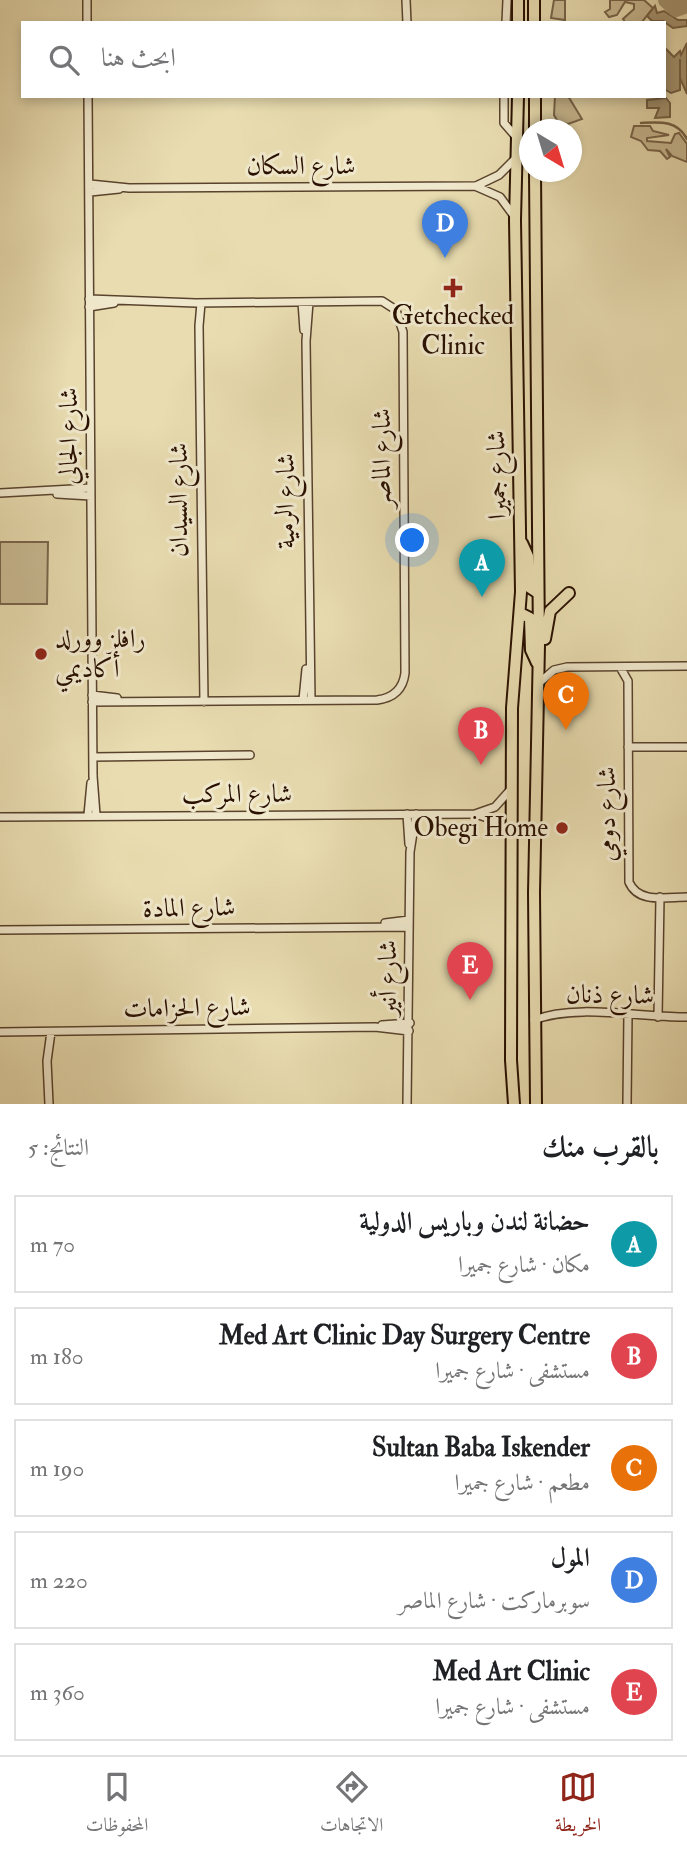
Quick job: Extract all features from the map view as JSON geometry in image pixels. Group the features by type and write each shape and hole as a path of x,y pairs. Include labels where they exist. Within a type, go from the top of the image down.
{"main road":[{"path":"518,0 518,21"},
{"path":"534,0 534,21"},
{"name":"شارع جميرا","path":"514,1104 511,1060 512,708 520,613 521,541 515,220 518,98"},
{"path":"535,98 535,119"},
{"name":"شارع جميرا","path":"535,182 539,666 534,1020 536,1104"},
{"path":"537,430 549,417"},
{"path":"521,541 528,556 529,587 538,593"},
{"path":"539,666 544,654 548,614 554,605 569,593"},
{"path":"520,613 530,618 531,650 539,666"}],"street":[{"path":"87,0 87,21"},
{"path":"406,0 407,21"},
{"path":"506,21 507,0"},
{"name":"شارع الجالي","path":"88,98 92,815"},
{"path":"504,98 504,123 518,139"},
{"name":"شارع السكان","path":"90,188 475,186 499,176 517,156"},
{"path":"475,186 500,197 515,220"},
{"name":"شارع الماصر","path":"89,303 382,301 393,307 402,323 405,673 399,690 386,698 201,702 92,698"},
{"name":"شارع الرمية","path":"306,302 307,700"},
{"name":"شارع السيدان","path":"199,303 201,702"},
{"path":"0,493 91,492"},
{"path":"539,683 562,667 687,666"},
{"name":"شارع دومي","path":"620,667 628,681 629,882 640,895 687,897"},
{"path":"628,681 637,667"},
{"path":"628,747 687,747"},
{"path":"93,757 250,755"},
{"path":"475,814 495,807 512,788"},
{"name":"شارع أنير","path":"407,1104 411,814"},
{"name":"شارع المركب","path":"0,817 475,814 496,821 512,835"},
{"path":"658,1017 660,897"},
{"name":"شارع المادة","path":"0,930 409,923"},
{"path":"627,1104 628,1014"},
{"name":"شارع ذنان","path":"534,1020 551,1016 628,1014 687,1017"},
{"name":"شارع الحزامات","path":"0,1032 409,1027"},
{"path":"47,1032 48,1102"}],"shaded area":[{"path":"554,0 565,0 565,20 551,18"},
{"path":"610,0 644,0 653,8 643,21 623,19 634,9 634,4 625,2 617,15 609,17 605,12 610,9"},
{"path":"655,6 657,13 664,11 678,20 687,20 687,26 673,28 666,21 652,21 647,16"},
{"path":"687,43 687,94 680,78 680,90 671,93 666,90 666,49 674,57 680,51 681,55"},
{"path":"555,98 569,98 582,119 556,119"},
{"path":"666,98 670,103 670,117 655,118 659,108 647,108 647,100"},
{"path":"634,126 650,126 653,131 669,135 647,138 647,141 671,143 675,134 679,133 687,144 687,162 672,156 666,149 670,157 667,159 660,151 648,150 641,141 631,137"},
{"path":"0,542 48,542 47,604 0,604"}],"waterway":[{"path":"666,0 676,9 687,5"},
{"path":"641,123 673,125 687,139"}],"place":[{"name":"المول","path":"445,258"},
{"name":"Getchecked Clinic","path":"453,288"},
{"name":"حضانة لندن وباريس الدولية","path":"482,597"},
{"name":"رافلز وورلد أكاديمي","path":"41,654"},
{"name":"Sultan Baba Iskender","path":"566,730"},
{"name":"Med Art Clinic Day Surgery Centre","path":"481,765"},
{"name":"Obegi Home","path":"562,828"},
{"name":"Med Art Clinic","path":"470,1000"}]}
